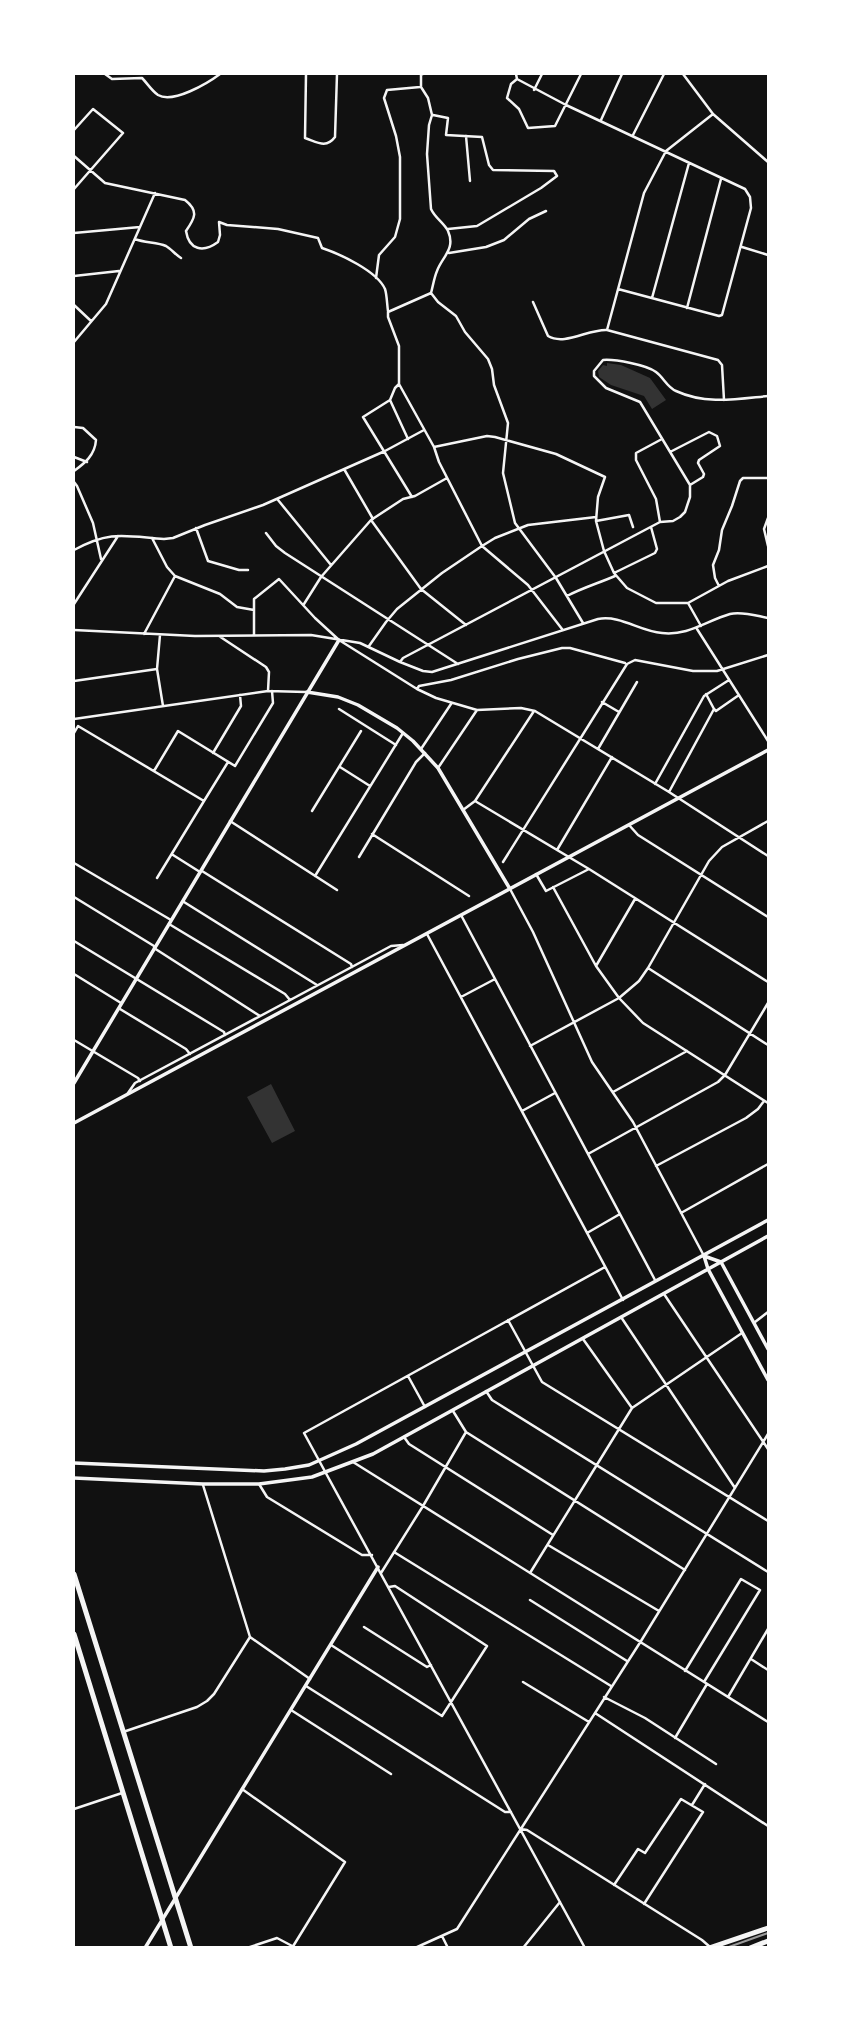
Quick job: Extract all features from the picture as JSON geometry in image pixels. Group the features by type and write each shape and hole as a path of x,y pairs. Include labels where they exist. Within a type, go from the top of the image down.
{"highway":[{"path":"74,1574 191,1948"},
{"path":"74,1634 171,1948"},
{"path":"710,1947 768,1928"},
{"path":"750,1948 768,1941"}],"street":[{"path":"105,74 112,79 142,78 157,94 169,97 194,90 220,74"},
{"path":"306,74 305,138 324,145 335,138 337,74"},
{"path":"388,312 430,293 438,268 449,253 451,244 448,229 435,218 431,209 427,154 432,115 428,97 421,87 423,74"},
{"path":"516,74 517,79 534,90 745,189 750,197 751,208 742,247 722,316 618,289"},
{"path":"534,90 542,74"},
{"path":"517,79 511,84 507,98 519,109 528,128 555,126 581,74"},
{"path":"601,120 622,74"},
{"path":"633,135 664,74"},
{"path":"683,74 713,114 768,162"},
{"path":"376,278 379,255 395,237 400,219 400,157 384,98 387,90 421,87"},
{"path":"74,130 93,109 123,133 74,189"},
{"path":"607,330 643,193 666,151 713,114"},
{"path":"432,115 448,118 446,135 482,137 489,165 493,170 554,171 557,176 477,226 448,229"},
{"path":"466,135 470,180"},
{"path":"74,156 105,183 185,200 192,205 194,220 186,231 190,244 195,248 201,250 218,242 219,222 278,229 318,238 322,248 338,254 376,278 384,288 388,317 399,346 400,384 482,545 532,590 562,629"},
{"path":"652,298 690,162"},
{"path":"687,308 722,178"},
{"path":"74,342 106,304 155,193"},
{"path":"449,253 486,247 504,240 529,219 545,211"},
{"path":"74,233 141,227"},
{"path":"135,239 168,247 181,258"},
{"path":"742,247 768,255"},
{"path":"74,276 121,271"},
{"path":"430,293 456,316 465,332 488,359 497,396 508,423 503,473 518,528 556,578 583,623"},
{"path":"533,302 548,336 553,339 607,330 718,360 722,365 724,400"},
{"path":"74,305 91,321"},
{"path":"400,662 604,551 660,522 673,521 685,512 690,497 690,485 639,401 606,388 594,376 599,363 607,359 653,370 675,391 699,399 768,396"},
{"path":"400,384 395,388 390,400 363,417 412,497"},
{"path":"390,400 408,439"},
{"path":"74,427 83,428 96,440 96,446 87,462 74,471"},
{"path":"74,550 97,538 118,535 173,538 278,499 385,451 424,430"},
{"path":"670,452 709,432 717,436 720,446 698,463 705,474 704,477 690,485"},
{"path":"434,447 487,436 556,454 605,477 598,497 596,519 604,551 614,575 627,588 656,603 688,603 719,586 768,566"},
{"path":"660,522 656,499 636,460 636,453 662,439"},
{"path":"74,457 87,462"},
{"path":"344,469 372,519 421,589 466,625"},
{"path":"303,604 321,577 372,519 403,499 447,478"},
{"path":"719,586 713,565 722,530 740,481 743,478 768,478"},
{"path":"74,482 93,523 101,559"},
{"path":"278,499 331,565"},
{"path":"369,646 397,609 421,589 482,545 518,528 552,521 629,515 633,527"},
{"path":"768,518 764,529 768,546"},
{"path":"567,596 655,553 657,549 651,527"},
{"path":"196,528 208,561 248,570"},
{"path":"266,533 285,553 458,664"},
{"path":"74,604 118,535"},
{"path":"152,538 167,567 175,576 220,594 237,607 254,610"},
{"path":"144,634 175,576"},
{"path":"254,635 254,599 279,579 338,640 417,689 451,704 477,710 521,708 535,711 768,856"},
{"path":"688,603 701,626"},
{"path":"74,630 160,635 311,635 369,646 400,662 423,671 432,671 608,617 662,634 696,629 731,613 768,619"},
{"path":"696,629 768,741"},
{"path":"160,635 157,669 163,706"},
{"path":"154,771 178,731 235,766 273,703 266,667 219,636"},
{"path":"74,1083 338,640"},
{"path":"417,689 419,686 451,680 562,648 627,664"},
{"path":"503,862 627,664 635,660 693,671 723,670 768,655"},
{"path":"74,681 157,669"},
{"path":"655,784 706,694 729,680"},
{"path":"598,749 637,682"},
{"path":"204,801 78,726 75,718 270,691 307,692 338,697 358,705 403,733 425,753 438,768 510,889 533,932 592,1062 636,1127 768,1380"},
{"path":"706,694 714,709"},
{"path":"213,753 241,706 240,695"},
{"path":"669,792 714,709 739,695"},
{"path":"602,702 619,712"},
{"path":"421,749 451,704"},
{"path":"339,709 396,745"},
{"path":"438,768 477,710"},
{"path":"463,810 475,801 535,711"},
{"path":"74,733 78,726"},
{"path":"312,811 361,731"},
{"path":"315,876 403,733"},
{"path":"74,1123 768,750"},
{"path":"359,857 416,762 425,753"},
{"path":"557,850 612,757"},
{"path":"157,877 228,762"},
{"path":"339,767 370,786"},
{"path":"475,801 570,857 768,982"},
{"path":"230,821 337,890"},
{"path":"530,1045 619,998 639,981 709,861 722,847 738,836 768,821"},
{"path":"629,825 638,835 768,917"},
{"path":"372,835 469,896"},
{"path":"171,855 352,967"},
{"path":"74,863 285,994 290,1000"},
{"path":"536,874 546,891 589,869"},
{"path":"553,887 596,966 619,998 643,1023 766,1102 746,1118 656,1166"},
{"path":"74,897 260,1016"},
{"path":"596,966 635,899"},
{"path":"182,901 317,985"},
{"path":"461,915 656,1282"},
{"path":"427,934 623,1300"},
{"path":"74,941 225,1035"},
{"path":"126,1096 135,1083 317,985 391,946 407,945"},
{"path":"648,968 768,1045"},
{"path":"74,974 121,1003"},
{"path":"461,997 495,979"},
{"path":"588,1154 718,1082 768,1003"},
{"path":"118,1008 190,1054"},
{"path":"74,1040 140,1081"},
{"path":"613,1092 687,1051"},
{"path":"522,1111 555,1093"},
{"path":"681,1213 768,1164"},
{"path":"587,1233 620,1214"},
{"path":"74,1463 264,1471 320,1461 425,1407 768,1220"},
{"path":"74,1478 260,1484 326,1473 373,1454 768,1236"},
{"path":"704,1256 721,1262 768,1349"},
{"path":"585,1948 304,1433 605,1267"},
{"path":"664,1294 768,1449"},
{"path":"754,1323 768,1312"},
{"path":"621,1317 735,1488"},
{"path":"508,1320 542,1382 768,1521"},
{"path":"530,1573 632,1408 742,1333"},
{"path":"583,1338 632,1408"},
{"path":"407,1376 425,1407"},
{"path":"486,1391 492,1400 768,1572"},
{"path":"452,1410 466,1432 685,1570"},
{"path":"381,1573 466,1432"},
{"path":"415,1948 457,1929 641,1641 768,1434"},
{"path":"404,1437 409,1444 553,1535"},
{"path":"352,1462 768,1722"},
{"path":"203,1484 250,1637 310,1679"},
{"path":"260,1484 267,1497 362,1555 372,1555"},
{"path":"548,1545 659,1611"},
{"path":"394,1552 611,1686"},
{"path":"145,1948 378,1567"},
{"path":"675,1738 760,1590 741,1578 685,1671"},
{"path":"331,1645 442,1716 487,1646 394,1586 389,1587"},
{"path":"530,1600 628,1661"},
{"path":"364,1627 427,1667 431,1665"},
{"path":"728,1697 768,1629"},
{"path":"123,1731 197,1707 207,1701 250,1637"},
{"path":"751,1659 768,1670"},
{"path":"523,1682 589,1722"},
{"path":"306,1686 505,1812 511,1812"},
{"path":"604,1697 646,1718 716,1764"},
{"path":"291,1710 391,1774"},
{"path":"594,1713 768,1826"},
{"path":"692,1805 705,1784"},
{"path":"242,1789 345,1862 293,1947 277,1938 247,1948"},
{"path":"74,1808 122,1793"},
{"path":"614,1885 638,1849 645,1853 681,1799 692,1805 703,1812 644,1904"},
{"path":"521,1829 527,1830 710,1947"},
{"path":"523,1948 560,1902"},
{"path":"442,1936 449,1947"}],"shaded area":[{"path":"607,363 621,365 650,378 666,400 652,409 644,396 611,385 599,377 598,371 603,365 607,366"},
{"path":"271,1084 295,1131 272,1143 247,1097"}],"tram line":[{"path":"726,1948 768,1933"}]}
